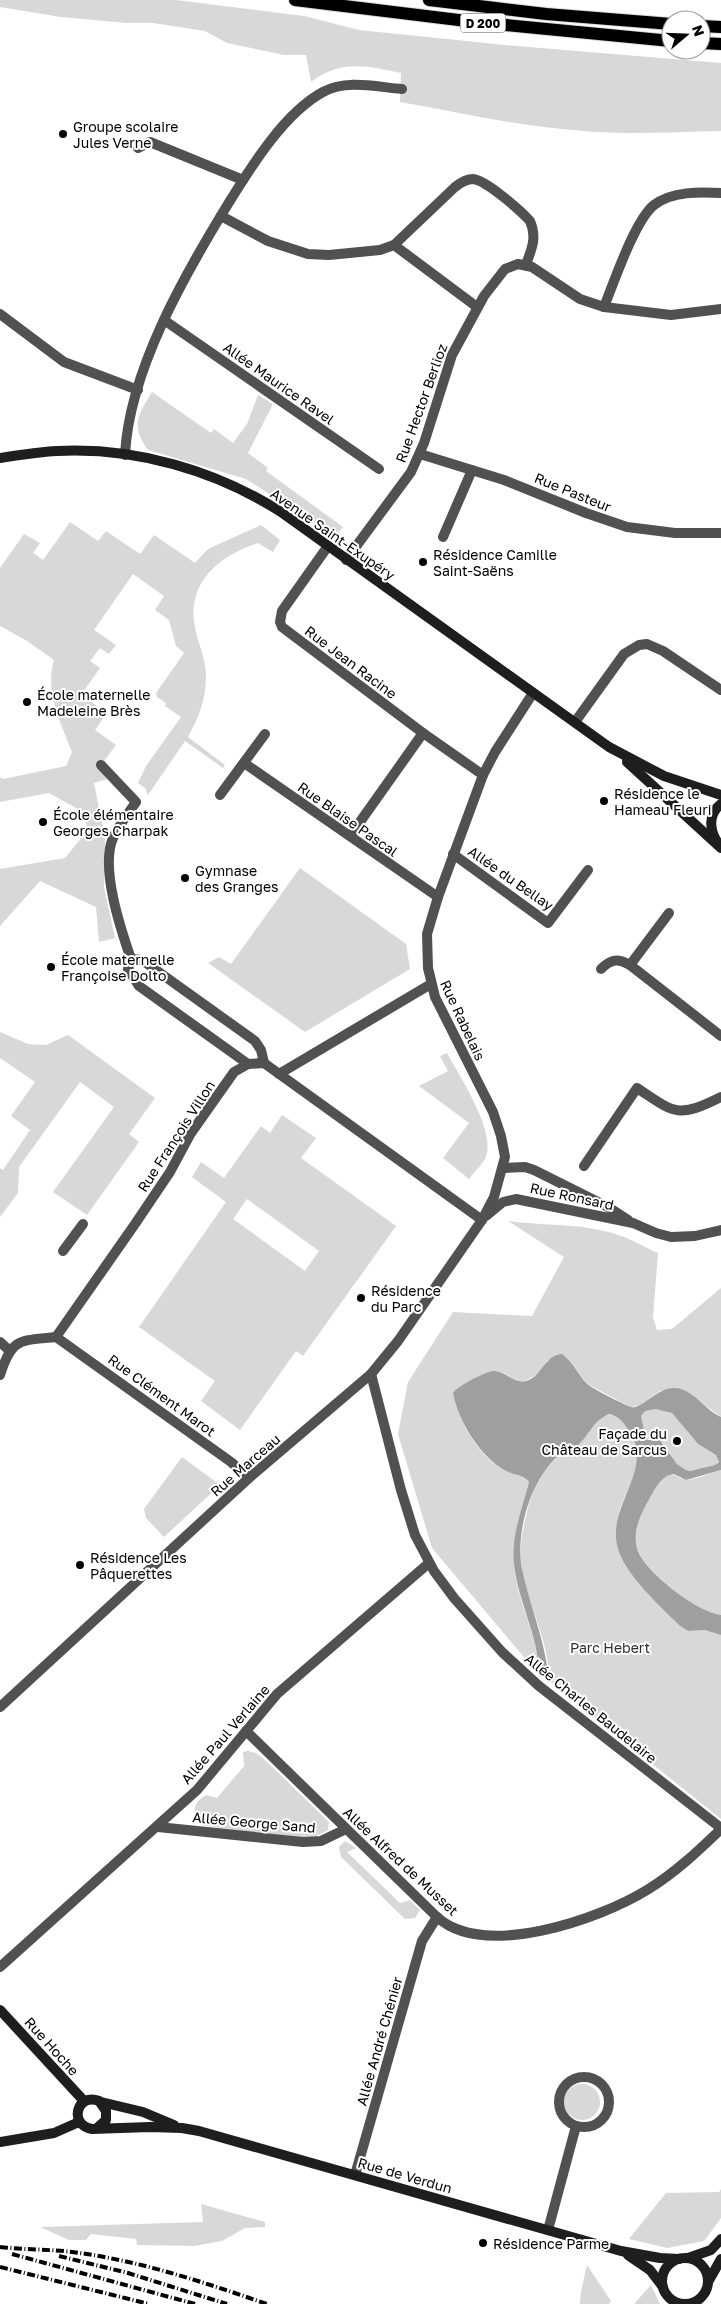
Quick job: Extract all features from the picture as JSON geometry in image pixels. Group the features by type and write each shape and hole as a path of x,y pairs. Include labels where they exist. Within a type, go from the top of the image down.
{"main road":[{"name":"D 200","path":"295,0 475,22 661,40"},
{"name":"D 200","path":"428,0 562,15 661,23"}],"street":[{"path":"125,454 128,426 138,390 164,320 221,216 243,180 273,140 296,113 324,92 342,85 352,84 402,89"},
{"path":"138,148 150,142 243,180"},
{"path":"221,216 268,241 298,253 330,255 380,250 394,245 455,187 467,180 473,179 487,186 530,221 533,228 534,243 526,264 539,270 580,299 604,307 671,314 721,309"},
{"path":"604,307 639,225 651,208 663,200 682,194 721,193"},
{"path":"394,245 477,308"},
{"name":"Rue Hector Berlioz","path":"346,560 411,472 420,454 447,366 477,308 505,269 518,264 526,264"},
{"path":"0,314 64,362 138,390"},
{"name":"Allée Maurice Ravel","path":"164,320 378,469"},
{"name":"Avenue Saint-Exupéry","path":"0,458 56,451 82,450 125,454 178,466 231,484 270,505 609,746 664,776 721,795"},
{"name":"Rue Pasteur","path":"420,454 504,480 627,527 675,533 721,532"},
{"path":"443,537 472,470"},
{"name":"Rue Jean Racine","path":"328,546 282,611 280,622 282,627 423,733 483,775"},
{"path":"575,722 624,654 640,645 647,644 663,651 721,690"},
{"name":"Rue Rabelais","path":"482,1220 494,1197 503,1168 504,1146 498,1125 430,984 427,934 453,854 483,775 494,752 533,693"},
{"path":"350,836 423,733"},
{"path":"220,795 265,734"},
{"name":"Avenue Saint-Exupéry","path":"609,746 721,848"},
{"name":"Rue Blaise Pascal","path":"244,763 438,897"},
{"path":"102,765 136,802 113,838 110,862 112,892 123,936 132,959 128,969 139,986 248,1064 264,1063 482,1220"},
{"name":"Avenue Saint-Exupéry","path":"721,804 713,812 711,825 712,833 721,848"},
{"name":"Allée du Bellay","path":"453,854 548,922 588,870"},
{"path":"630,965 669,913"},
{"path":"132,959 142,960 255,1041 261,1050 264,1063"},
{"path":"601,969 606,963 619,960 630,965 721,1036"},
{"path":"279,1074 430,984"},
{"name":"Rue François Villon","path":"56,1337 170,1172 191,1134 234,1072 248,1064"},
{"path":"584,1166 637,1088 668,1108 680,1112 721,1097"},
{"name":"Rue Ronsard","path":"503,1168 525,1167 534,1170 608,1207 633,1223 656,1233 671,1237 695,1236 721,1230"},
{"name":"Rue Ronsard","path":"482,1220 503,1202 516,1199 633,1223"},
{"name":"Rue Marceau","path":"0,1707 249,1478 371,1374 393,1348 482,1220"},
{"path":"63,1251 83,1224"},
{"path":"0,1375 10,1351 22,1341 56,1337"},
{"name":"Rue Clément Marot","path":"56,1337 231,1462 249,1478"},
{"path":"0,1342 10,1351"},
{"name":"Allée Charles Baudelaire","path":"371,1374 410,1522 429,1563 475,1623 539,1686 721,1829"},
{"name":"Allée Paul Verlaine","path":"0,1966 158,1827 206,1780 277,1694 429,1563"},
{"name":"Allée Alfred de Musset","path":"246,1731 437,1917 449,1927 457,1929 489,1935 534,1931 577,1922 618,1906 652,1886 684,1864 721,1829"},
{"name":"Allée George Sand","path":"158,1827 303,1842 321,1841 346,1829"},
{"name":"Allée André Chénier","path":"355,2175 422,1942 437,1917"},
{"name":"Rue Hoche","path":"0,2010 84,2102"},
{"path":"591,2078 600,2083 606,2091 609,2101 607,2112 596,2124 584,2128 576,2126 565,2120 561,2113 558,2105 560,2093 567,2083 574,2079 591,2078"},
{"path":"95,2099 101,2102 106,2108 107,2116 103,2125 96,2129 87,2128 79,2122 77,2111 84,2102 95,2099"},
{"name":"Rue de Verdun","path":"101,2102 142,2112 182,2128 621,2251 660,2258 683,2259"},
{"path":"0,2142 54,2133 79,2122"},
{"name":"Rue de Verdun","path":"96,2129 142,2126 182,2128"},
{"path":"548,2230 576,2126"},
{"path":"721,2239 706,2253 671,2263 665,2270 662,2278 667,2295 674,2301 683,2304 696,2302 704,2294 708,2282 721,2259"},
{"name":"Rue de Verdun","path":"621,2251 644,2264 654,2274 667,2295"},
{"path":"683,2259 699,2263 704,2268 708,2282"}],"green space":[{"path":"0,0 176,0 304,16 359,30 661,58 661,60 721,63 721,131 618,133 561,129 515,123 400,102 401,73 377,68 344,67 322,75 311,82 306,55 284,55 227,43 205,31 153,23 127,23 61,17 0,7"},
{"path":"152,392 211,433 214,429 233,443 247,424 258,395 273,404 248,453 268,468 266,471 343,527 335,536 246,479 148,450 139,434 138,420"},
{"path":"70,522 98,541 106,531 140,554 154,535 195,563 208,549 261,525 280,540 273,552 258,543 221,561 211,570 197,593 194,606 194,621 204,662 206,685 201,708 188,737 225,765 223,768 185,741 148,795 145,788 138,783 146,766 181,717 165,706 166,703 157,697 156,693 184,653 176,646 169,620 155,610 164,596 133,574 94,630 116,645 109,654 100,648 90,661 100,668 81,695 107,713 95,730 116,745 98,769 107,779 94,783 105,837 104,887 115,938 99,942 96,907 40,881 0,926 0,869 65,858 87,831 85,813 49,793 0,802 0,777 3,779 66,766 72,752 52,695 51,671 54,660 27,641 0,626 0,568 24,534 40,543 33,553 43,560"},
{"path":"300,868 406,944 410,969 305,1032 208,963 219,957 231,964"},
{"path":"0,1032 28,1044 46,1045 68,1035 155,1098 129,1134 139,1142 87,1215 53,1192 114,1107 80,1082 19,1167 18,1193 0,1217 0,1168 3,1170 30,1130 11,1116 35,1082 0,1058"},
{"path":"447,1053 475,1104 486,1133 488,1146 486,1157 469,1179 443,1158 469,1123 419,1086 448,1071 440,1056"},
{"path":"282,1115 316,1138 301,1158 396,1226 303,1356 296,1351 240,1430 201,1401 215,1381 139,1327 226,1202 192,1177 201,1162 224,1178 261,1126 270,1133","holes":["247,1199 319,1251 305,1271 233,1219"]},
{"name":"Parc Hebert","path":"508,1221 602,1230 626,1238 658,1253 653,1317 657,1330 672,1329 721,1288 721,1417 698,1400 677,1388 660,1391 640,1405 631,1407 587,1384 571,1362 547,1360 539,1372 523,1381 513,1379 504,1373 489,1372 460,1387 453,1393 465,1427 479,1448 496,1465 529,1482 518,1521 515,1540 515,1575 535,1644 539,1672 549,1681 546,1650 527,1592 521,1562 522,1537 529,1504 534,1489 547,1468 558,1456 578,1445 593,1425 603,1417 614,1415 628,1429 636,1449 636,1468 619,1513 658,1603 680,1626 688,1631 705,1630 721,1635 721,1819 534,1669 432,1548 398,1434 408,1382 453,1312 532,1316 564,1257"},
{"path":"655,1409 672,1413 698,1444 716,1455 719,1461 715,1465 690,1471 686,1470 677,1464 662,1442 656,1439 646,1439 641,1416 645,1410"},
{"path":"182,1457 220,1485 164,1537 146,1518 144,1509"},
{"path":"721,1470 721,1615 711,1612 685,1598 660,1578 641,1557 637,1547 636,1535 638,1523 648,1500 661,1480 670,1475 675,1475 688,1480"},
{"path":"243,1752 256,1753 266,1761 329,1822 328,1830 316,1836 297,1839 200,1825 195,1817 195,1808 198,1801 206,1795 217,1798 244,1766"},
{"path":"345,1841 356,1848 347,1852 400,1903 410,1900 420,1910 415,1918 405,1919 341,1857 339,1847"},
{"path":"582,2084 595,2089 600,2102 595,2115 582,2120 569,2115 564,2102 569,2089"},
{"path":"721,2189 721,2218 704,2241 667,2248 629,2239 666,2193 719,2192"},
{"path":"201,2204 265,2222 265,2227 245,2228 222,2241 194,2246 137,2245 136,2239 91,2234 86,2240 69,2240 40,2227 203,2222"},
{"path":"587,2265 611,2301 609,2304 580,2304"},
{"path":"651,2285 660,2304 634,2304"}],"shaded area":[{"path":"562,1354 566,1357 587,1384 631,1407 640,1405 669,1388 676,1388 688,1392 721,1417 721,1470 686,1480 674,1474 664,1478 656,1487 642,1513 637,1527 636,1541 641,1557 660,1579 685,1599 721,1615 721,1635 705,1630 688,1631 680,1626 634,1578 621,1556 617,1545 616,1530 619,1514 635,1471 637,1457 635,1443 627,1428 620,1420 610,1414 604,1416 595,1424 580,1444 558,1456 548,1467 532,1494 523,1524 520,1555 522,1569 545,1652 549,1681 539,1672 532,1632 519,1592 514,1564 514,1543 520,1512 529,1482 525,1478 497,1465 480,1448 465,1427 453,1393 472,1380 493,1371 497,1371 517,1381 526,1381 536,1375 556,1355","holes":["655,1409 672,1413 698,1444 716,1455 719,1462 715,1465 690,1471 686,1470 677,1464 660,1440 646,1439 641,1416 645,1411"]}],"railway":[{"path":"0,2247 70,2252 128,2262 198,2281 267,2304"},
{"path":"12,2254 195,2304"},
{"path":"59,2256 128,2273 227,2304"},
{"path":"0,2267 149,2304"}],"place":[{"name":"Groupe scolaire Jules Verne","path":"63,134"},
{"name":"Résidence Camille Saint-Saëns","path":"423,562"},
{"name":"École maternelle Madeleine Brès","path":"27,702"},
{"name":"Résidence le Hameau Fleuri","path":"604,801"},
{"name":"École élémentaire Georges Charpak","path":"43,822"},
{"name":"Gymnase des Granges","path":"185,878"},
{"name":"École maternelle Françoise Dolto","path":"51,967"},
{"name":"Résidence du Parc","path":"361,1298"},
{"name":"Façade du Château de Sarcus","path":"677,1441"},
{"name":"Résidence Les Pâquerettes","path":"80,1565"},
{"name":"Résidence Parme","path":"483,2243"}]}
